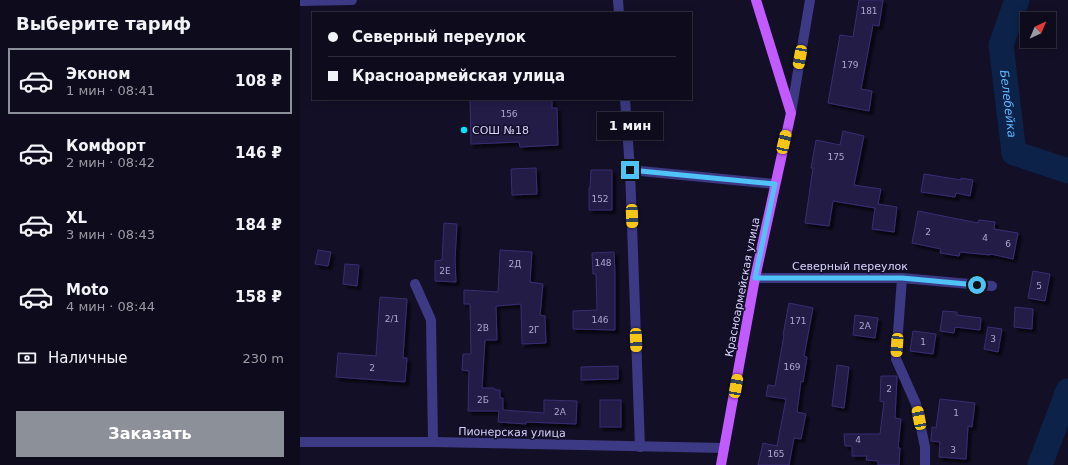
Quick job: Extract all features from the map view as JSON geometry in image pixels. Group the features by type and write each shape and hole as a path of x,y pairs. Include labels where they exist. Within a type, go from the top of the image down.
{"main road":[{"name":"Красноармейская улица","path":"721,465 755,278 791,113 756,0"}],"street":[{"path":"300,0 352,0"},
{"path":"618,0 619,12"},
{"name":"Красноармейская улица","path":"791,113 810,0"},
{"path":"625,100 630,170 640,447"},
{"path":"630,170 775,184"},
{"name":"Северный переулок","path":"755,278 902,278 992,286"},
{"path":"902,278 896,359 916,404 925,447 925,465"},
{"path":"415,284 431,320 433,442"},
{"name":"Пионерская улица","path":"300,442 433,442 724,448"}],"building":[{"path":"859,0 883,0 879,26 873,25 861,89 872,91 869,111 828,103 840,35 853,37"},
{"path":"470,100 552,100 552,108 557,108 558,145 520,147 519,142 471,144"},
{"path":"843,131 864,136 854,185 881,189 878,204 897,207 894,232 872,229 875,208 833,201 829,226 805,223 813,168 811,168 816,140 840,145"},
{"path":"536,168 537,194 512,195 511,169"},
{"path":"591,170 612,170 612,210 589,210"},
{"path":"924,174 961,180 961,178 973,180 970,196 956,193 955,197 921,192"},
{"path":"918,211 978,223 979,220 995,222 994,229 1018,233 1013,259 991,254 960,252 959,256 940,253 941,249 912,243"},
{"path":"444,223 457,224 455,260 456,282 435,281 435,261 442,260"},
{"path":"318,250 331,252 328,266 315,264"},
{"path":"500,250 532,252 530,282 543,284 540,315 545,316 546,343 522,344 521,304 496,306 497,340 485,340 482,388 494,388 496,390 500,390 500,398 503,398 503,410 544,413 544,400 577,401 576,424 526,422 526,424 498,422 499,411 468,411 469,371 462,370 463,354 471,354 470,304 464,304 464,290 498,292"},
{"path":"614,252 615,330 573,329 573,311 597,310 596,274 593,274 592,253"},
{"path":"345,264 359,265 357,286 343,284"},
{"path":"1033,271 1050,274 1045,301 1028,298"},
{"path":"380,297 407,299 403,358 407,358 405,382 336,377 338,353 376,356"},
{"path":"789,303 813,308 804,356 807,357 803,382 801,381 797,412 806,414 801,439 794,438 789,465 758,465 763,443 777,446 786,399 766,396 768,385 775,386"},
{"path":"1015,307 1033,309 1032,329 1014,327"},
{"path":"943,311 957,312 957,315 981,318 980,330 955,327 954,333 940,331"},
{"path":"855,315 878,318 875,338 853,335"},
{"path":"988,327 1002,329 998,352 984,349"},
{"path":"913,331 936,334 933,354 910,351"},
{"path":"837,365 849,367 844,408 832,406"},
{"path":"618,366 618,379 581,380 581,367"},
{"path":"881,376 897,376 895,418 901,419 898,448 900,448 899,465 878,465 878,461 866,460 867,456 852,456 852,446 845,446 844,434 880,434 884,402 880,401"},
{"path":"940,399 975,403 972,427 968,426 966,459 939,457 940,442 931,441 932,427 936,428"},
{"path":"600,400 621,400 621,427 600,427"}],"waterway":[{"name":"Белебейка","path":"1017,0 1001,45 1014,153 1068,171"},
{"name":"Белебейка","path":"1040,465 1068,391"}],"place":[{"name":"СОШ №18","path":"464,130"}],"route":[{"path":"630,170 775,184 755,278 902,278 977,285"}]}
